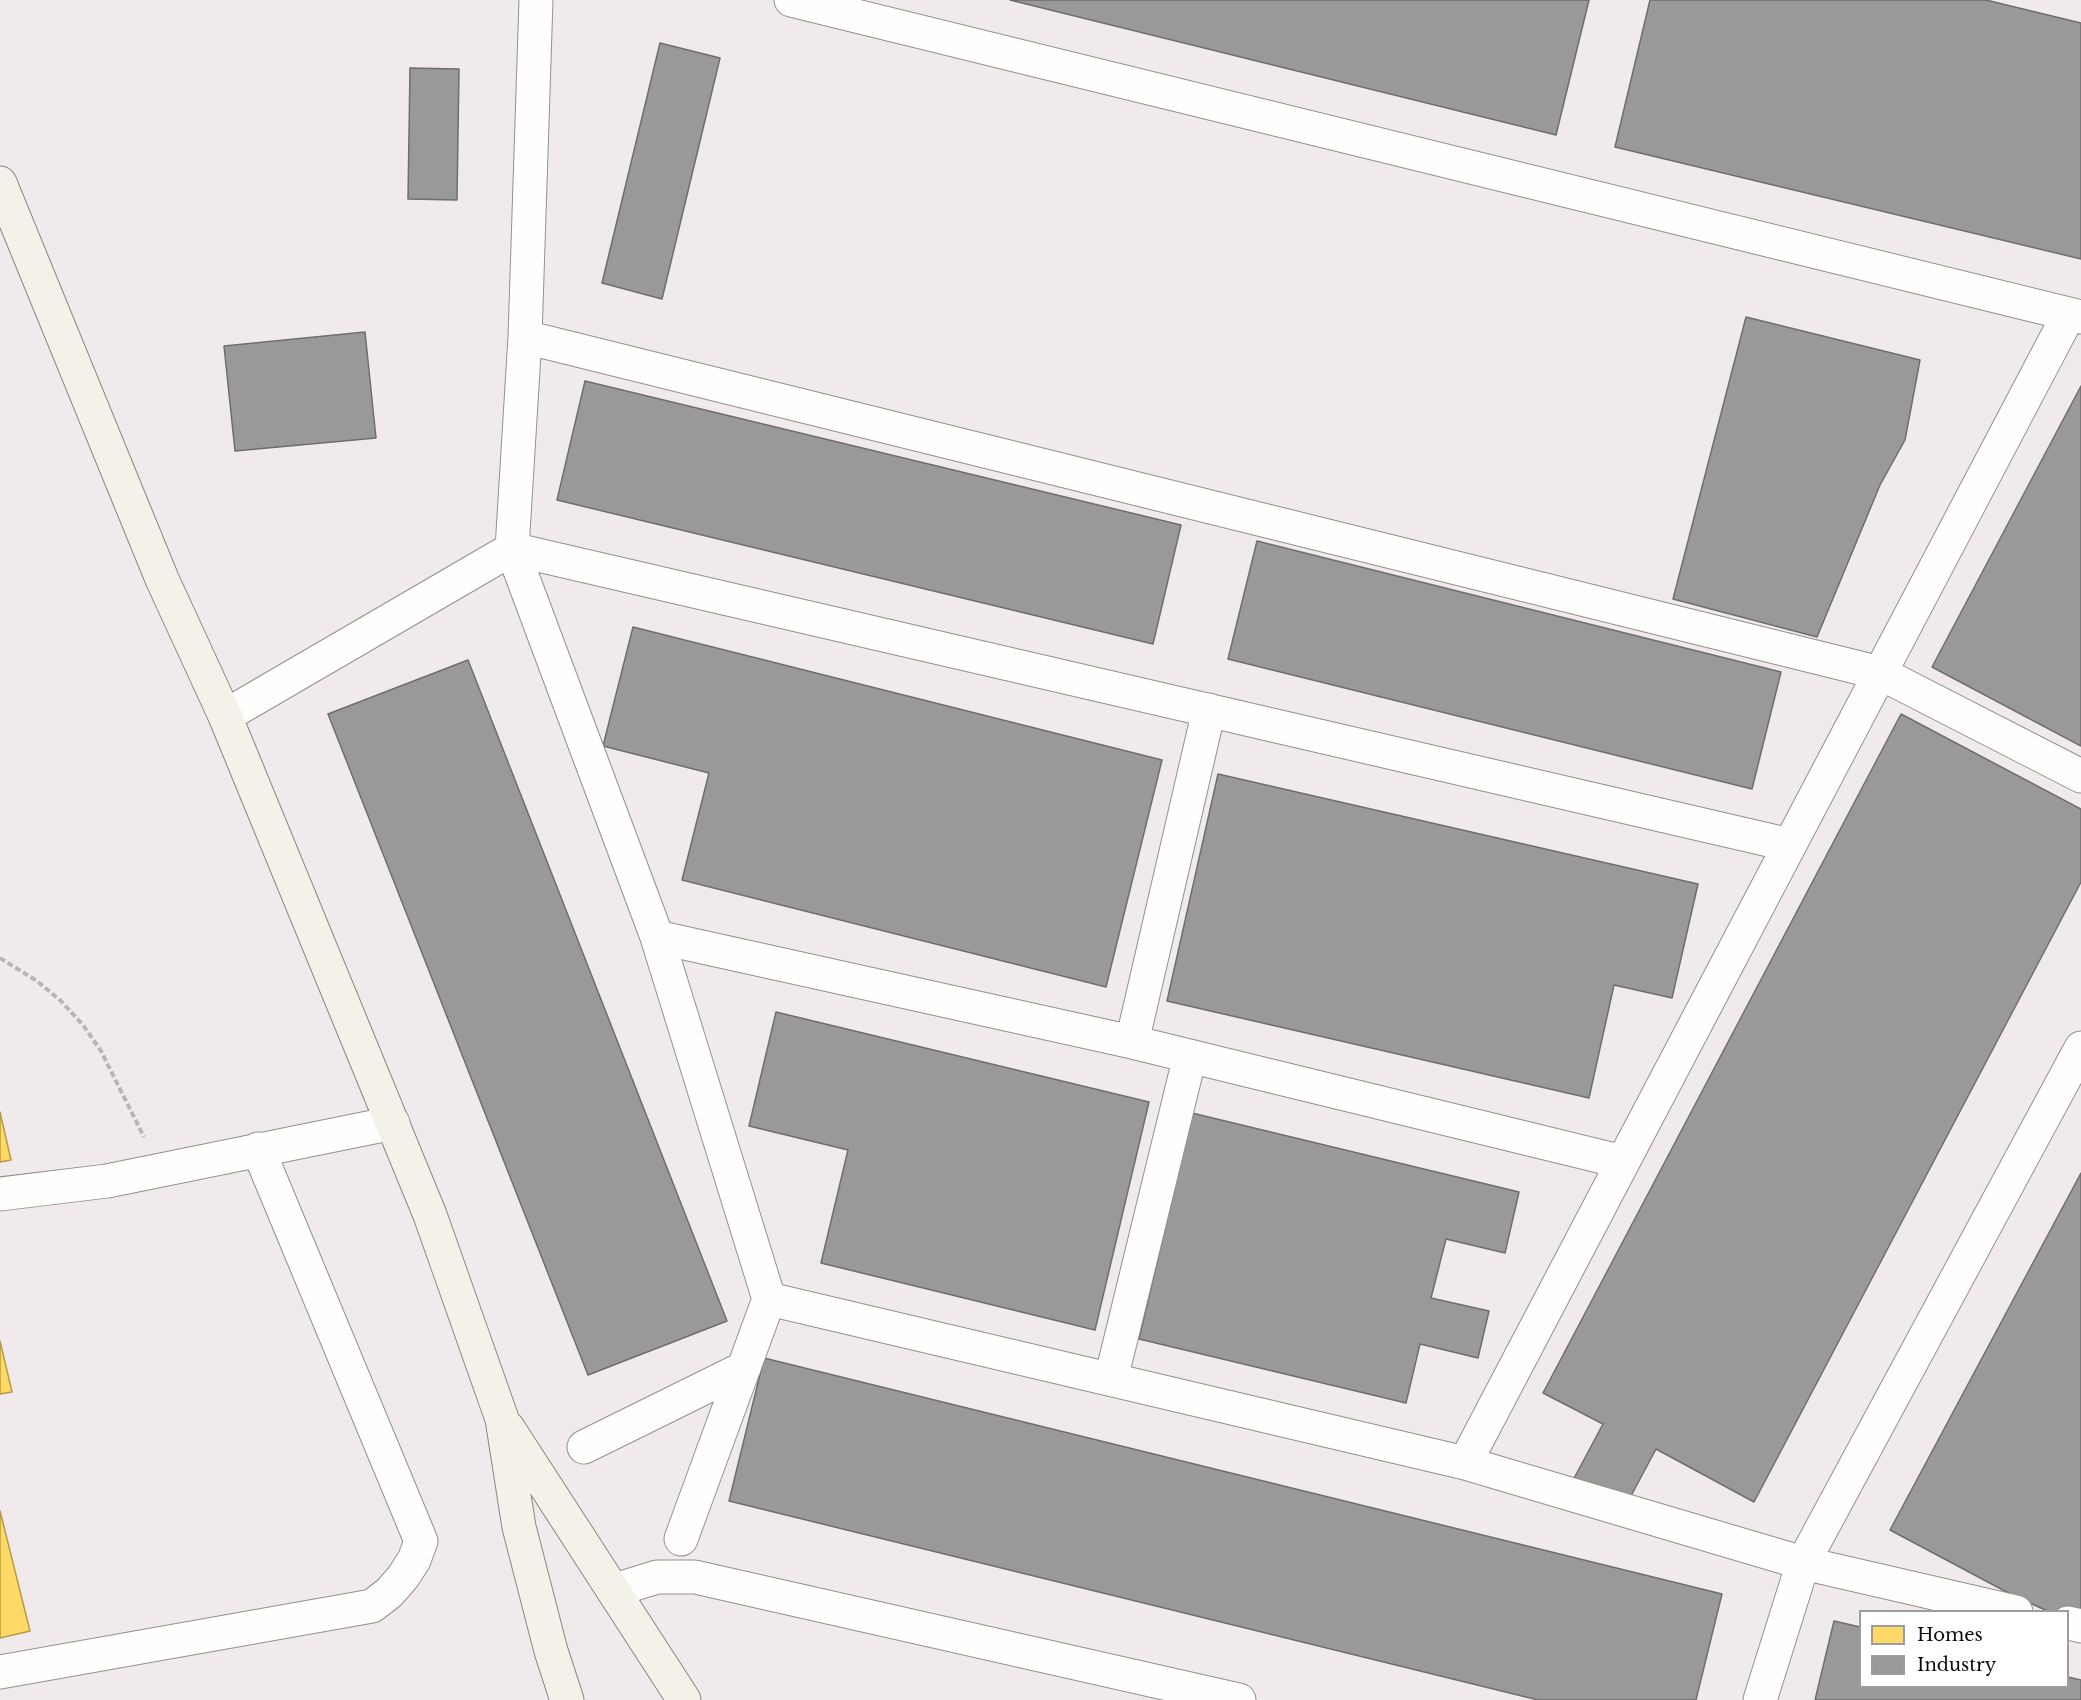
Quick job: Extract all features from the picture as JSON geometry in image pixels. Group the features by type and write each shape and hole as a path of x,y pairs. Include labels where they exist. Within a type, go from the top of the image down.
{"street":[{"path":"536,0 525,337 512,549 657,937 769,1299 681,1539"},
{"path":"791,0 2075,316 1880,673 1465,1463"},
{"path":"0,183 162,579 225,716 430,1215 502,1419 519,1527 550,1651 567,1700"},
{"path":"525,337 1880,673 2081,776"},
{"path":"225,716 512,549 1790,845"},
{"path":"1132,1042 1209,710"},
{"path":"657,937 1132,1042 1623,1162"},
{"path":"1760,1700 1803,1563 2081,1048"},
{"path":"1111,1379 1190,1056"},
{"path":"0,1194 107,1181 393,1123"},
{"path":"0,1672 372,1606 396,1585 414,1560 421,1541 258,1149"},
{"path":"769,1299 1465,1463 1803,1563 2012,1610"},
{"path":"585,1447 744,1368"},
{"path":"502,1419 615,1590 684,1700"},
{"path":"615,1590 657,1577 695,1577 1239,1700"}],"path":[{"path":"0,958 37,981 61,1001 83,1025 101,1051 161,1170"}],"shaded area":[{"path":"0,0 2081,0 2081,1700 0,1700"}],"building: Homes":[{"path":"0,1112 11,1160 0,1162"},
{"path":"0,1341 12,1392 0,1394"},
{"path":"0,1511 30,1631 0,1638"}],"building: Industry":[{"path":"1010,0 1589,0 1556,135"},
{"path":"1650,0 1986,0 2081,23 2081,259 1615,147"},
{"path":"660,43 720,58 662,299 602,283"},
{"path":"410,68 459,69 457,200 408,199"},
{"path":"1746,317 1920,360 1905,440 1880,485 1817,637 1673,599"},
{"path":"365,332 376,438 235,451 224,346"},
{"path":"585,381 1181,525 1153,644 557,500"},
{"path":"2081,386 2081,746 1932,667"},
{"path":"1257,541 1781,672 1752,789 1228,659"},
{"path":"633,627 1162,760 1106,987 682,880 709,773 603,746"},
{"path":"468,660 727,1321 588,1375 328,714"},
{"path":"1901,714 2081,809 2081,882 1754,1502 1656,1449 1624,1509 1572,1482 1603,1424 1543,1393"},
{"path":"1218,774 1698,884 1672,998 1614,985 1589,1098 1167,1001"},
{"path":"776,1012 1149,1102 1095,1330 821,1263 848,1150 749,1126"},
{"path":"1192,1113 1519,1192 1505,1253 1446,1239 1431,1298 1489,1311 1478,1358 1420,1344 1406,1403 1139,1339"},
{"path":"2081,1173 2081,1615 2069,1612 2069,1610 2045,1610 2016,1597 1890,1530"},
{"path":"764,1358 1722,1594 1696,1700 1538,1700 729,1501"},
{"path":"1834,1621 1859,1627 1859,1688 2069,1688 2069,1677 2081,1680 2081,1700 1815,1700"}]}
